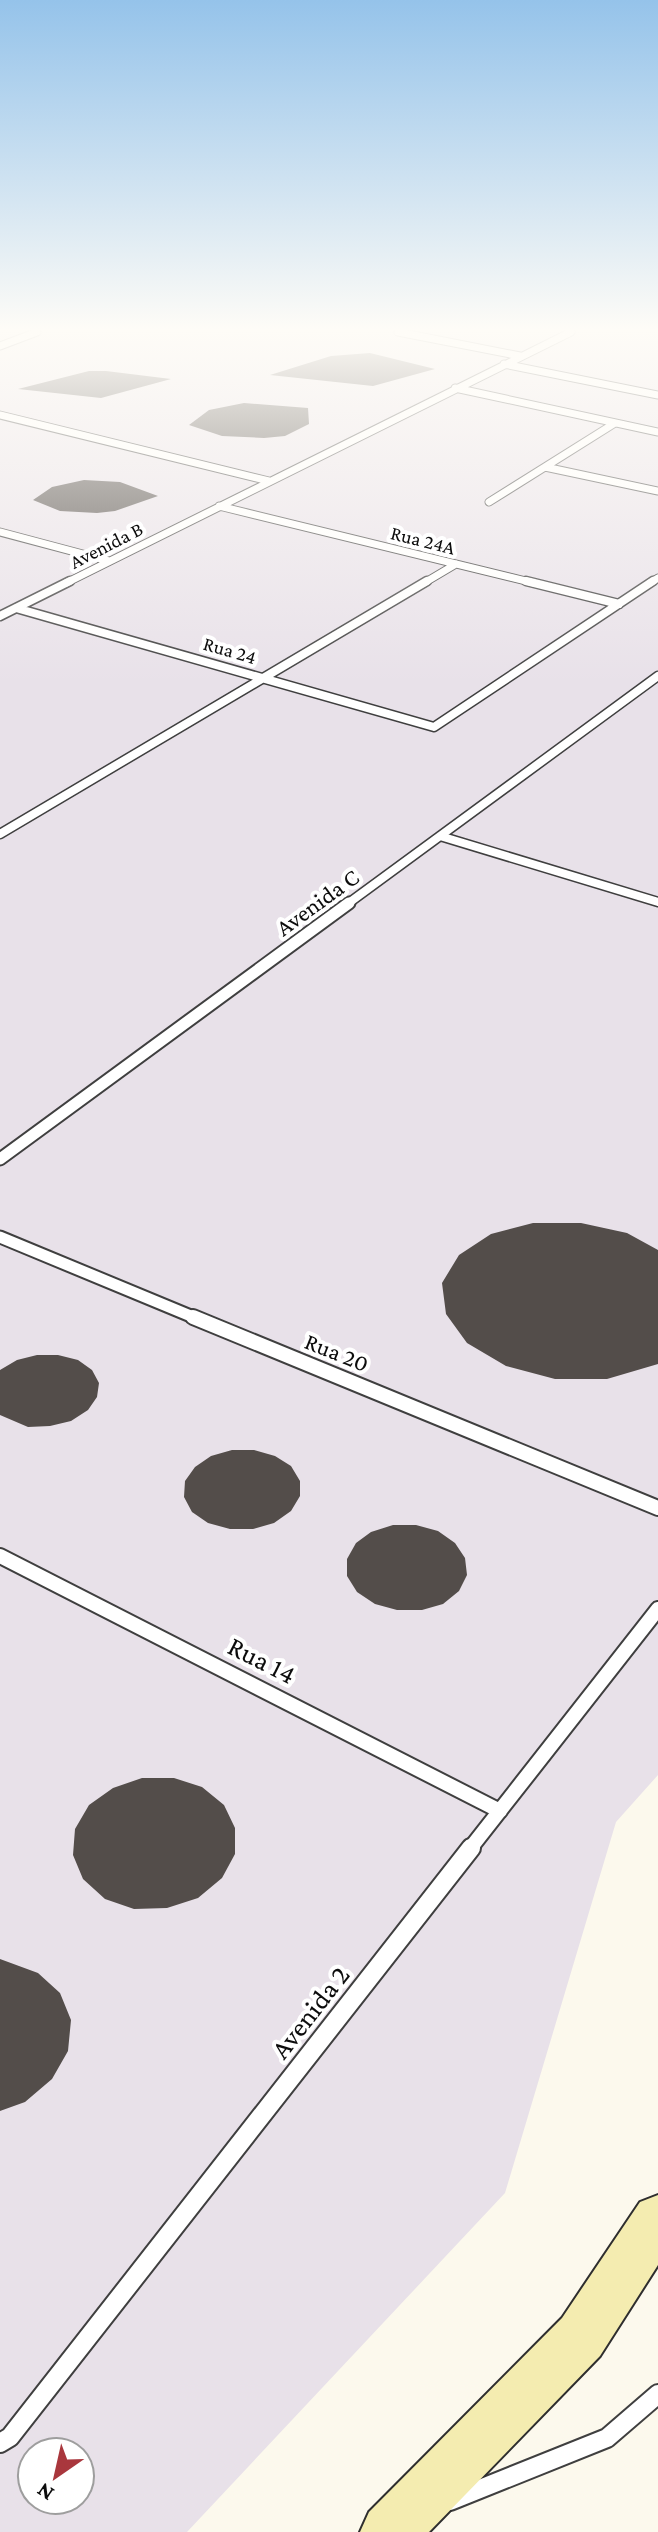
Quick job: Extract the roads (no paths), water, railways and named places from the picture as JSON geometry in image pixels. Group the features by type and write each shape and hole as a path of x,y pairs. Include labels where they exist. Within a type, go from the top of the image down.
{"main road":[{"path":"396,2526 581,2337 658,2219"}],"lane":[{"path":"143,450 269,481"},
{"name":"Avenida B","path":"0,616 331,450"},
{"path":"489,502 572,450"},
{"path":"545,467 658,491"},
{"name":"Rua 24A","path":"219,506 619,604"},
{"path":"0,532 109,561"},
{"path":"0,834 456,564"},
{"path":"619,604 658,578"},
{"name":"Rua 24","path":"16,608 434,727 619,604"},
{"name":"Avenida C","path":"0,1159 658,676"},
{"path":"440,836 658,902"},
{"name":"Rua 20","path":"0,1237 658,1508"},
{"name":"Rua 14","path":"0,1556 500,1811"},
{"name":"Avenida 2","path":"0,2443 10,2437 658,1609"},
{"path":"396,2526 607,2438 658,2394"}]}
